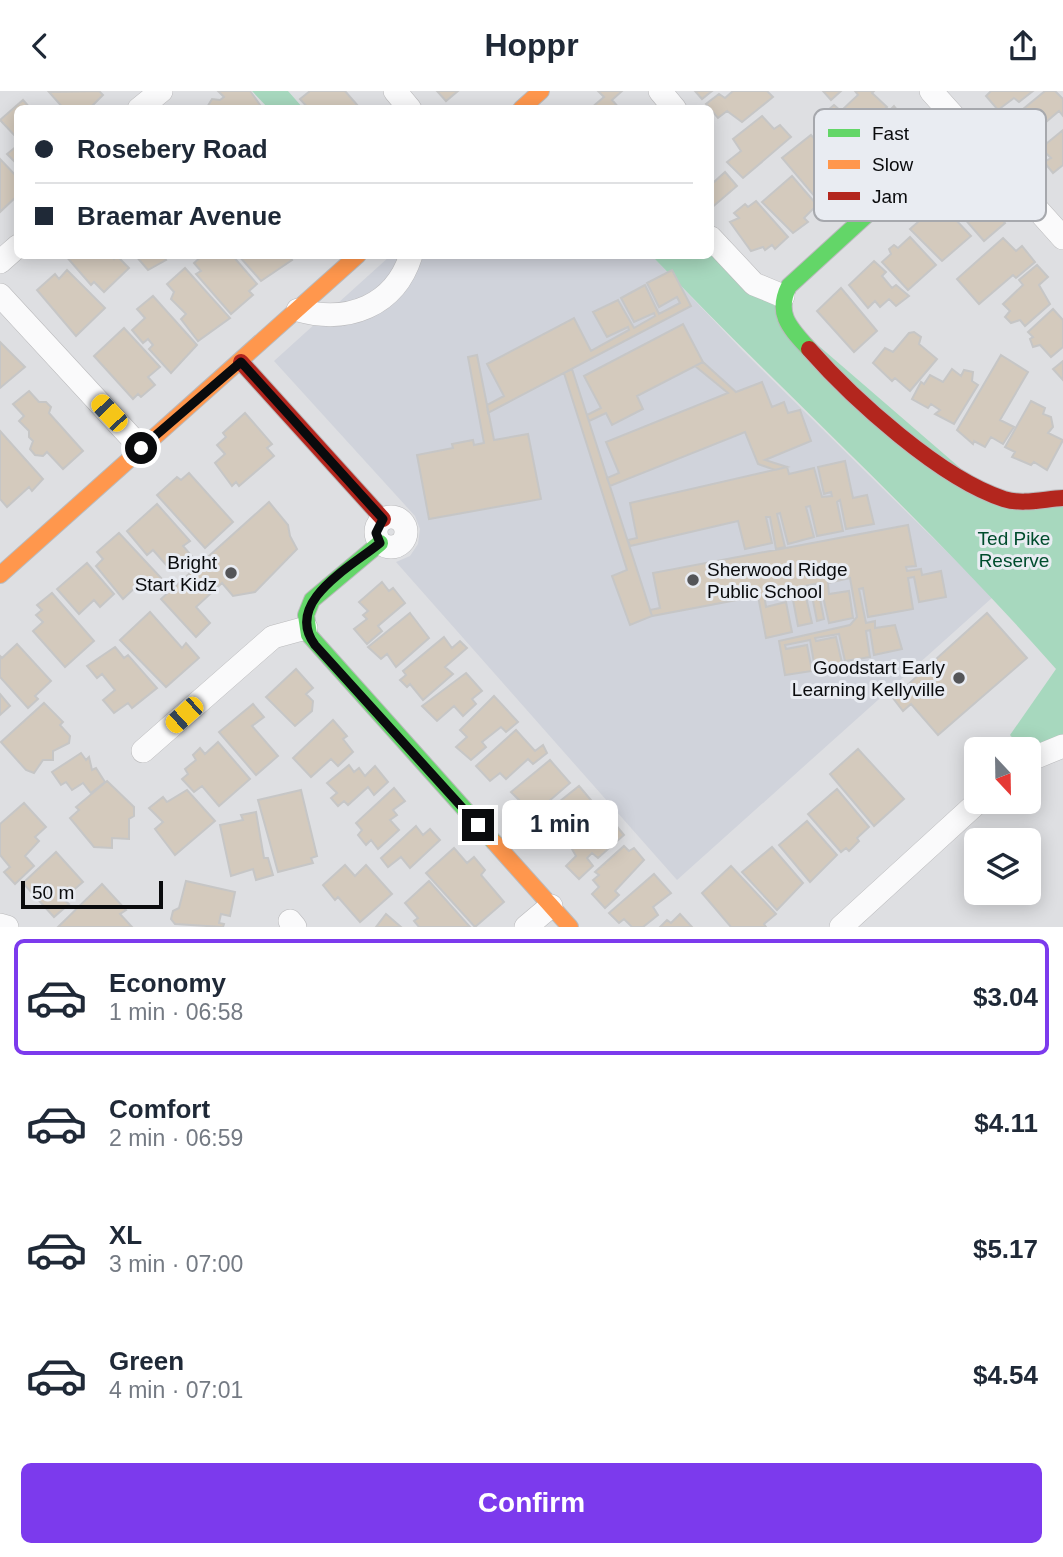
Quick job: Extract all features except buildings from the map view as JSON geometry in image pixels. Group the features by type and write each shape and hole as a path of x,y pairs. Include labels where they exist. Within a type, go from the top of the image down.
{"street":[{"path":"144,105 161,91"},
{"path":"395,91 407,105"},
{"path":"525,105 541,91"},
{"path":"660,91 672,105"},
{"path":"931,91 947,109"},
{"path":"1046,219 1063,238"},
{"path":"860,221 789,286 783,296 782,306 786,321 846,388 931,457 998,497 1017,501 1063,498"},
{"path":"714,241 754,284 783,296"},
{"path":"0,262 14,250"},
{"path":"0,575 354,259"},
{"path":"298,310 334,316 370,307 396,285 409,259"},
{"path":"0,295 141,448"},
{"path":"241,362 383,519 376,533 380,543 312,600 306,615 306,628 315,645 570,927"},
{"path":"143,751 273,637 306,628"},
{"path":"1041,755 1063,746"},
{"path":"841,927 965,814"},
{"path":"526,927 551,906"},
{"path":"0,925 7,927"}],"shaded area":[{"name":"Sherwood Ridge Public School","path":"387,259 655,259 743,351 993,597 677,880 396,562 410,556 418,544 420,529 415,516 274,361"}],"green space":[{"path":"252,91 288,91 300,105 265,105"},
{"name":"Ted Pike Reserve","path":"714,241 783,315 988,492 1063,498 1063,746 1041,748 1041,737 1010,735 1056,669 1008,615 655,259 714,259"}],"traffic: fast":[{"path":"809,349 787,320 784,313 785,296 789,286 860,221"},
{"path":"380,543 312,600 306,615 309,635 494,842"}],"traffic: slow":[{"path":"525,105 541,91"},
{"path":"0,575 354,259"},
{"path":"494,842 570,927"}],"traffic: jam":[{"path":"809,349 873,413 953,474 979,489 1011,501 1063,498"},
{"path":"241,362 383,519"}],"place":[{"name":"Bright Start Kidz","path":"231,573"},
{"name":"Sherwood Ridge Public School","path":"693,580"},
{"name":"Goodstart Early Learning Kellyville","path":"959,678"}],"route":[{"path":"141,448 241,362 383,519 376,528 380,543 312,600 306,615 306,628 315,645 478,825"}]}
